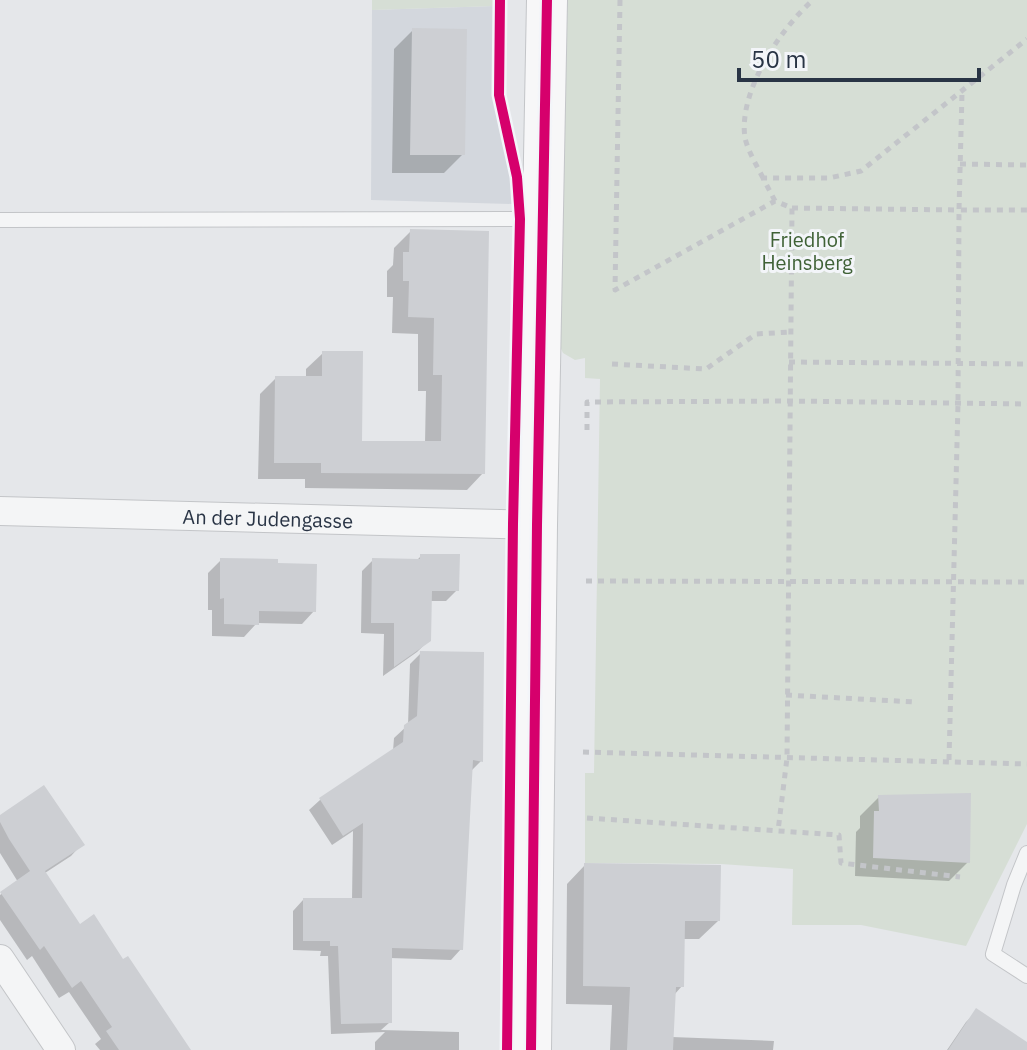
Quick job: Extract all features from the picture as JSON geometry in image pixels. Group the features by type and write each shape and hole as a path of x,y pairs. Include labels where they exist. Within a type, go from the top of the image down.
{"street":[{"path":"531,1050 547,0"},
{"name":"An der Judengasse","path":"0,511 537,525"},
{"path":"0,959 61,1050"}],"lane":[{"path":"0,220 542,219"},
{"path":"1027,853 993,954 1027,976"}],"path":[{"path":"620,0 615,290 775,201"},
{"path":"813,0 794,16 770,50 751,94 744,121 746,142 775,201 792,208 1027,210"},
{"path":"763,178 829,178 861,171 1027,39"},
{"path":"949,760 962,92"},
{"path":"960,164 1027,165"},
{"path":"778,831 787,758 792,208"},
{"path":"612,364 706,369 756,334 790,332"},
{"path":"789,362 957,361 1027,364"},
{"path":"587,430 587,402 1027,404"},
{"path":"586,581 1027,582"},
{"path":"786,695 915,702"},
{"path":"583,752 1027,764"},
{"path":"587,818 839,835 841,863 960,877"}],"shaded area":[{"path":"495,6 495,108 512,169 513,204 371,200 372,10"}],"green space":[{"path":"372,0 496,0 495,6 372,10"},
{"name":"Friedhof Heinsberg","path":"563,0 1027,0 1027,824 966,946 861,925 792,925 793,869 721,864 585,863 585,773 594,773 600,379 585,378 585,358 575,360 563,353 558,342"}],"building":[{"path":"412,28 467,29 465,155 410,155"},
{"path":"410,229 489,231 485,474 321,473 321,463 274,463 275,376 322,376 322,351 363,351 362,441 441,441 442,375 433,375 434,318 408,317 409,281 403,281 403,252 409,252"},
{"path":"420,554 460,554 459,591 432,591 431,641 394,667 394,623 371,623 372,558 420,559"},
{"path":"220,558 278,559 278,563 317,564 316,612 259,611 259,625 224,624 224,598 220,599"},
{"path":"420,651 484,652 483,762 473,760 463,950 392,948 392,1023 341,1024 338,946 330,946 330,941 303,941 303,898 362,898 363,823 343,836 319,798 403,742 404,725 417,716"},
{"path":"44,785 85,845 45,871 80,924 94,914 123,959 128,956 191,1050 119,1050 106,1031 112,1027 81,981 72,988 44,946 40,950 0,892 30,871 9,839 0,822 0,815"},
{"path":"971,793 970,863 873,858 874,811 879,811 878,795"},
{"path":"584,863 721,865 720,921 685,921 684,987 676,987 673,1050 627,1050 630,987 583,986"},
{"path":"976,1008 1027,1042 1027,1050 948,1050"}],"cycle path":[{"path":"500,0 499,95 517,177 520,219 507,1050"},
{"path":"531,1050 547,0"}]}
